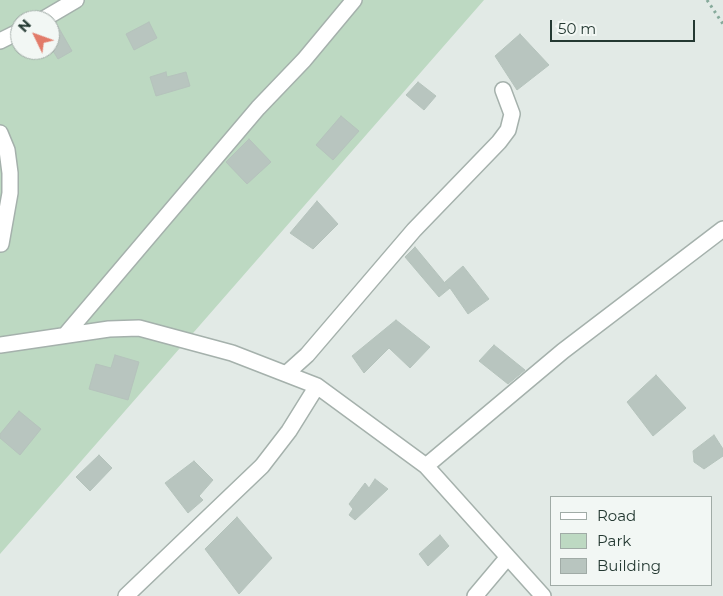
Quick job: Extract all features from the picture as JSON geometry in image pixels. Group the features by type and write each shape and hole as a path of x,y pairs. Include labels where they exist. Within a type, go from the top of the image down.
{"street":[{"path":"59,10 76,0"},
{"path":"66,334 258,108 304,60 354,0"},
{"path":"287,373 308,355 414,230 499,142 508,130 512,114 503,90"},
{"path":"0,133 7,150 10,180 10,193 1,244"},
{"path":"426,466 563,351 723,229"},
{"path":"0,345 66,334 139,328 232,353 317,386 426,466 543,596"},
{"path":"126,596 262,466 289,431 317,386"},
{"path":"475,596 508,558"}],"path":[{"path":"707,0 723,24"}],"green space":[{"path":"0,0 484,0 0,554"}],"building":[{"path":"149,22 157,38 134,50 126,34"},
{"path":"60,30 72,51 60,58"},
{"path":"520,34 549,65 517,90 495,56"},
{"path":"166,72 167,77 186,72 190,86 156,96 150,77"},
{"path":"418,82 436,96 424,110 406,95"},
{"path":"341,116 359,131 333,160 316,145"},
{"path":"249,139 271,162 247,184 226,162"},
{"path":"317,201 338,224 313,249 290,233"},
{"path":"415,247 449,288 445,282 463,266 489,299 468,314 450,288 439,297 405,257"},
{"path":"396,320 430,347 410,368 389,348 364,373 352,356"},
{"path":"494,345 525,370 508,384 479,361"},
{"path":"115,355 139,362 128,400 89,389 96,364 111,368"},
{"path":"656,375 686,408 653,436 627,402"},
{"path":"19,411 41,429 20,455 0,438 0,434"},
{"path":"714,435 723,449 723,456 704,469 694,462 693,451"},
{"path":"99,455 112,468 90,491 76,477"},
{"path":"194,461 213,480 199,496 203,500 188,513 165,483"},
{"path":"375,479 388,489 355,520 349,515 353,509 349,504 365,483 369,488"},
{"path":"237,517 272,558 239,594 205,549"},
{"path":"440,535 449,546 428,566 419,554"}]}
